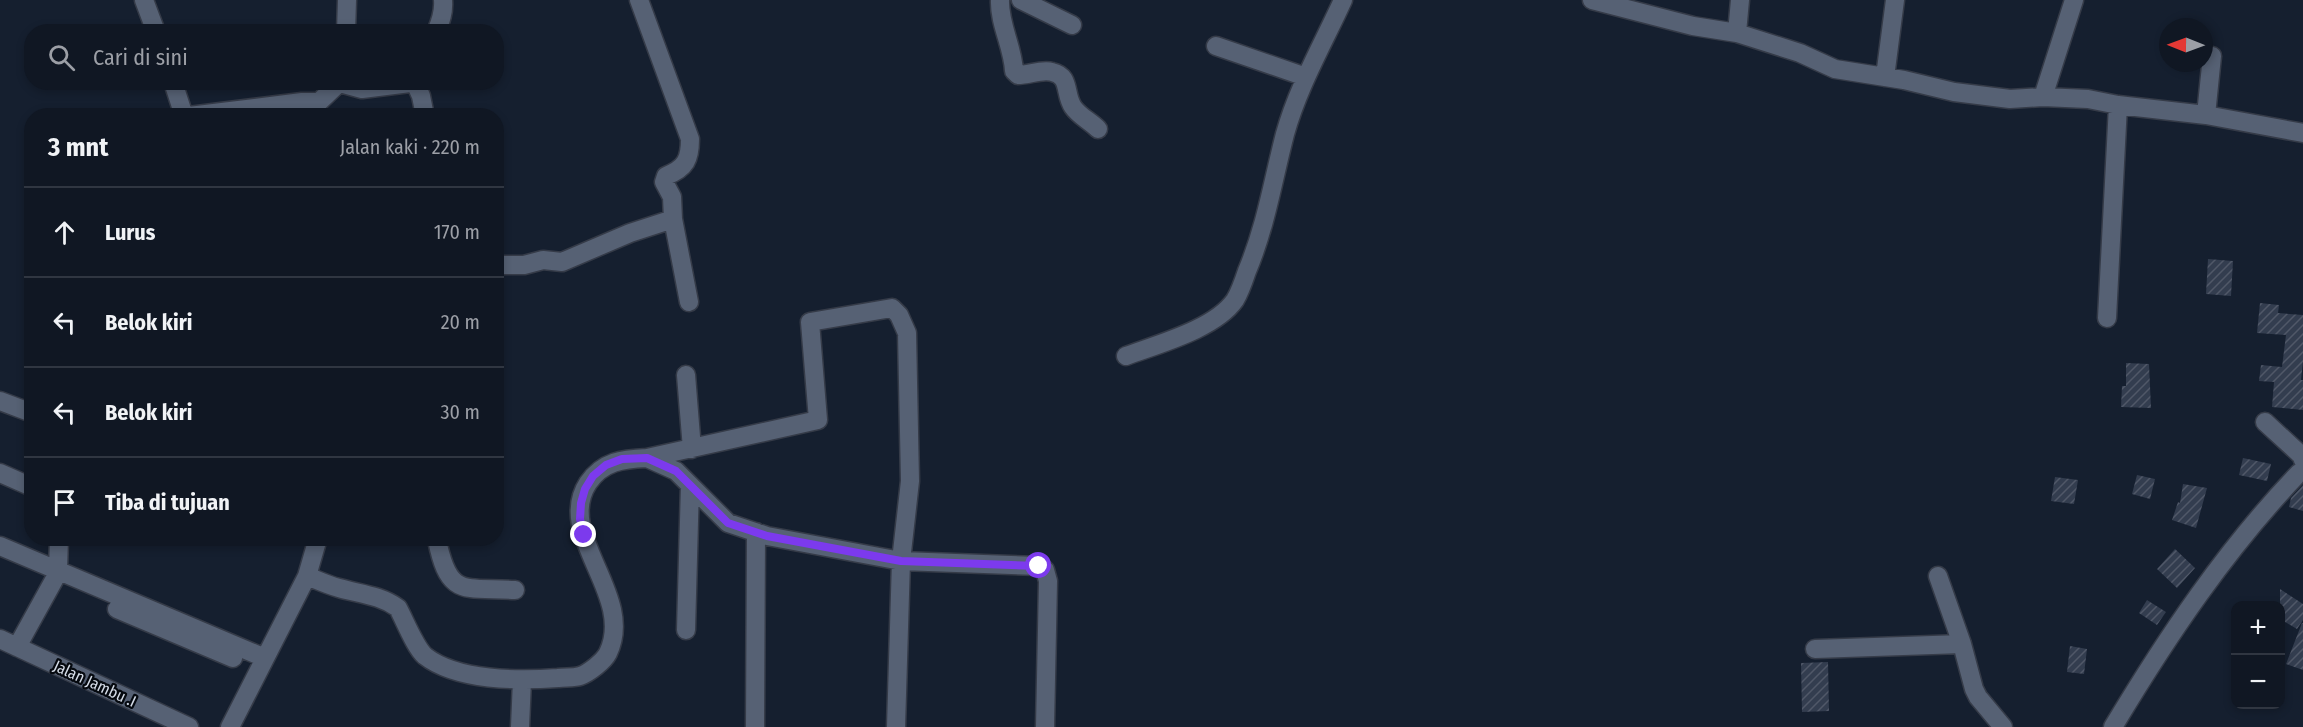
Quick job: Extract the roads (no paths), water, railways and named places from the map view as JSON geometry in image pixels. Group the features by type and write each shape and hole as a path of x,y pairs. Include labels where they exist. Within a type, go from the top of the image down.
{"street":[{"path":"144,0 153,24"},
{"path":"346,24 347,0"},
{"path":"439,24 444,9 443,0"},
{"path":"639,0 690,139 690,156 685,164 666,176 664,182 672,198 673,219 689,302"},
{"path":"1000,0 1000,10 1014,71 1023,75 1050,71 1060,75 1065,80 1071,104 1080,116 1088,119 1098,129"},
{"path":"1021,0 1072,25"},
{"path":"1126,356 1196,328 1219,316 1234,300 1257,247 1269,207 1285,133 1306,77 1343,0"},
{"path":"1592,0 1693,26 1737,33 1800,53 1835,69 1963,93 2010,99 2043,97 2088,99 2118,105 2206,115 2303,133"},
{"path":"1737,33 1740,0"},
{"path":"1885,77 1895,0"},
{"path":"2043,97 2074,0"},
{"path":"1216,46 1306,77"},
{"path":"2206,115 2210,72"},
{"path":"176,90 181,108"},
{"path":"322,108 335,90"},
{"path":"418,90 423,108"},
{"path":"254,108 303,102 318,108"},
{"path":"2107,318 2118,105"},
{"path":"504,265 524,265 543,260 562,262 630,233 673,219"},
{"path":"307,576 391,603 398,609 424,655 469,674 522,680 580,676 592,669 608,654 614,629 613,609 580,519 585,489 593,476 606,465 622,459 647,458 818,420 810,321 892,309 900,315 907,333 910,481 901,561 896,727"},
{"path":"686,375 692,449"},
{"path":"0,402 24,410"},
{"path":"2265,422 2302,456 2303,460"},
{"path":"647,458 676,471 728,523 756,532 901,561 1031,564 1045,570 1048,581 1045,727"},
{"path":"2113,727 2209,579 2264,509 2299,473 2303,472"},
{"path":"0,473 24,484"},
{"path":"686,630 690,485"},
{"path":"754,727 756,532"},
{"path":"0,546 56,575 262,664"},
{"path":"8,643 56,575 58,546"},
{"path":"230,727 307,576 316,546"},
{"path":"437,546 442,565 458,586 515,590"},
{"path":"0,559 56,575"},
{"path":"1938,576 1978,697 2003,727"},
{"name":"Jalan Jambu .I","path":"8,643 189,727"},
{"path":"1815,649 1962,644"},
{"path":"520,727 522,680"}]}
